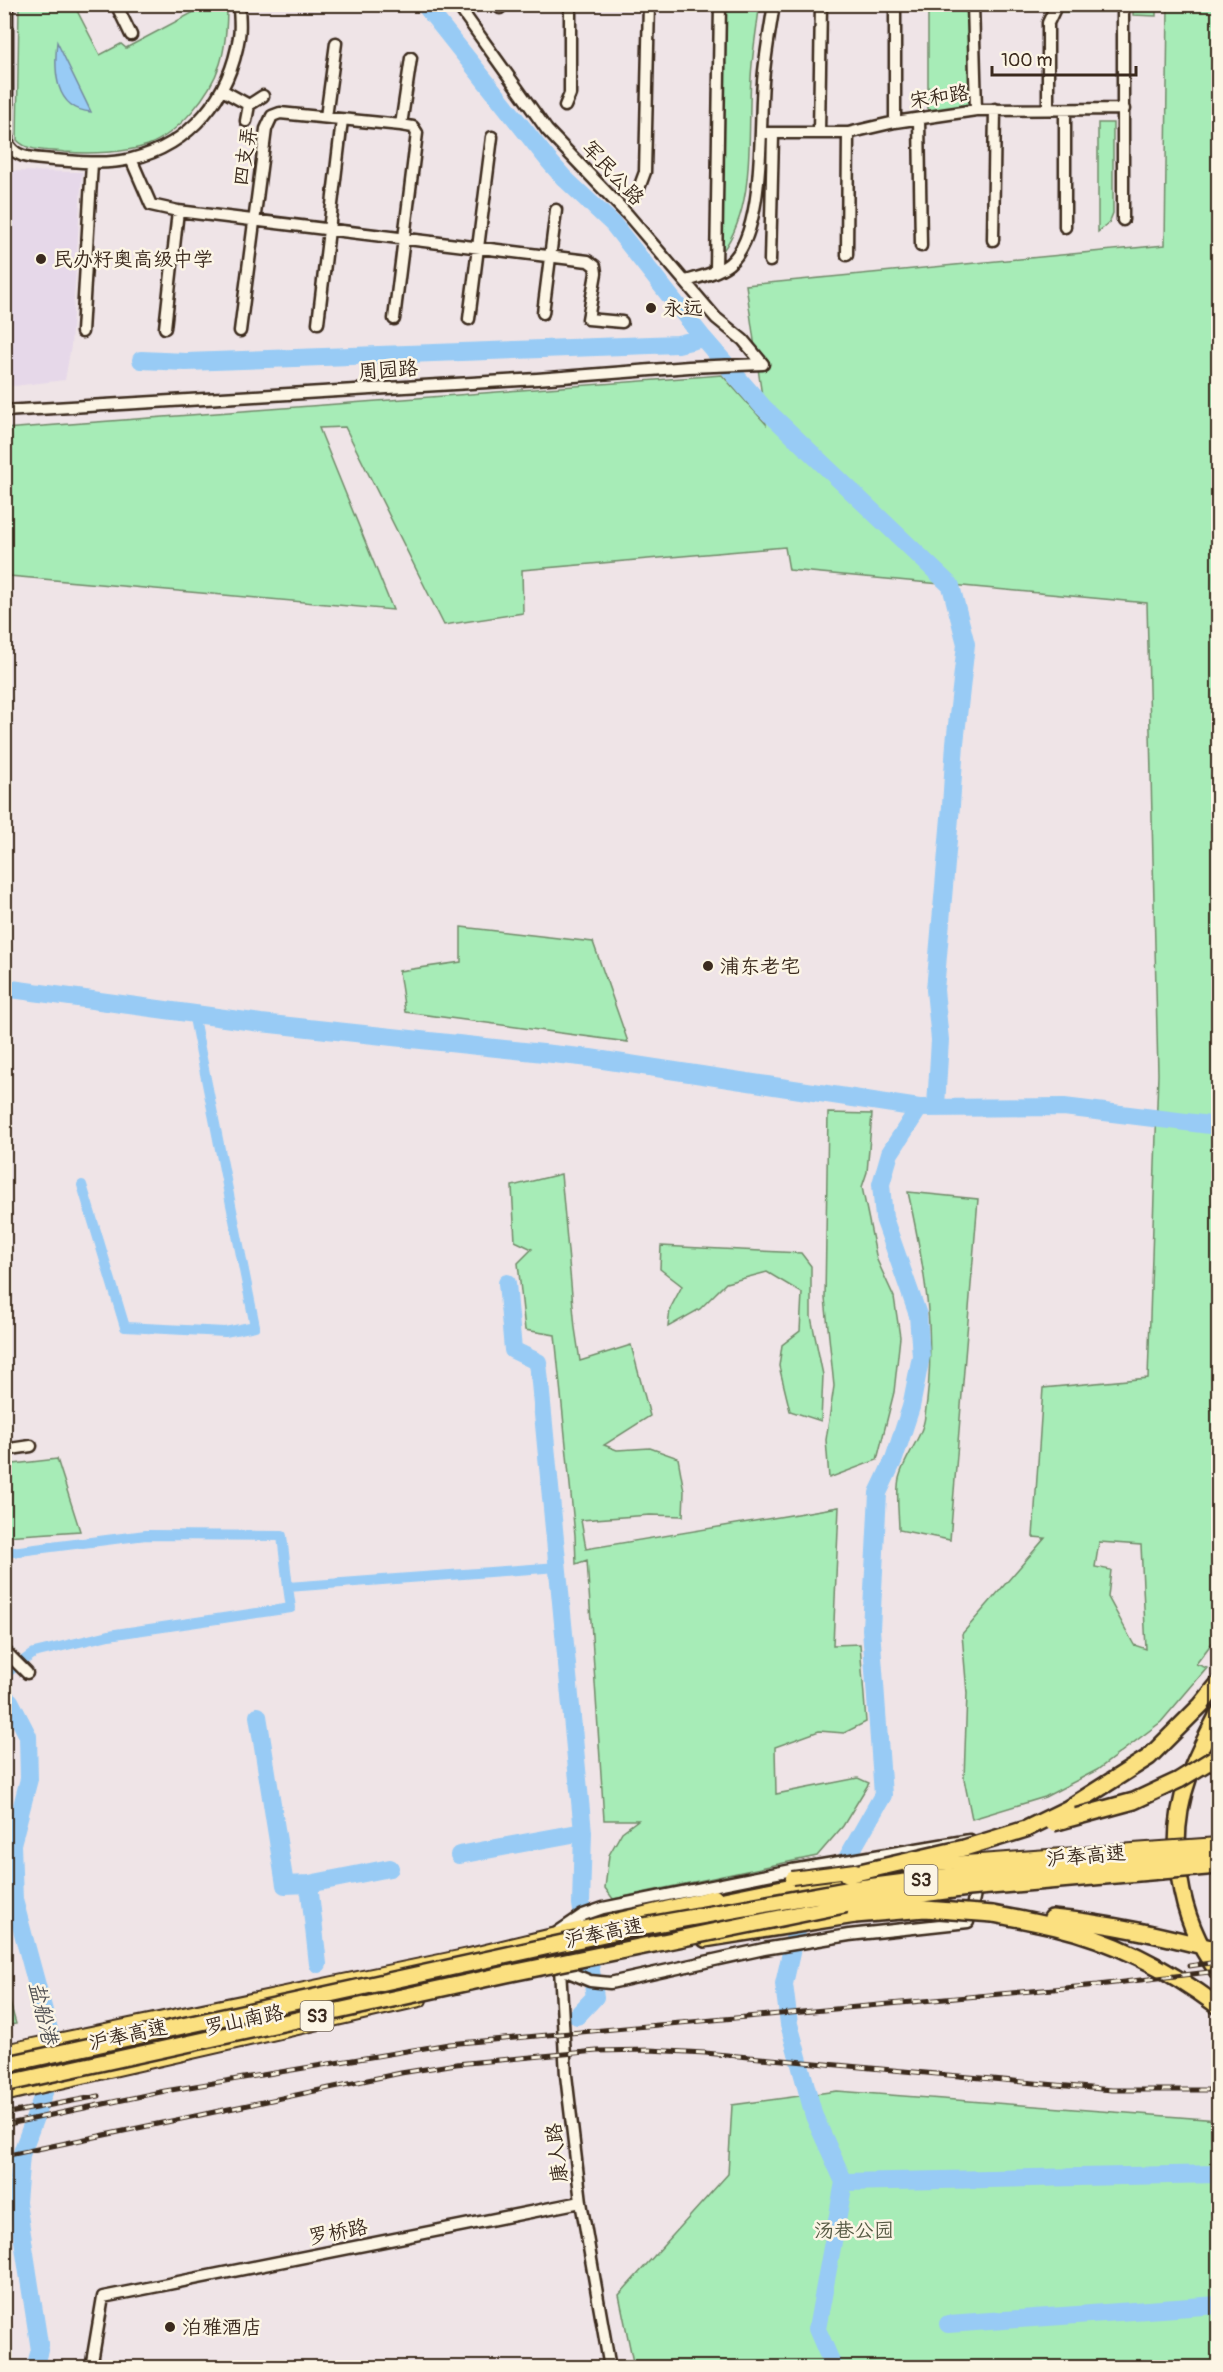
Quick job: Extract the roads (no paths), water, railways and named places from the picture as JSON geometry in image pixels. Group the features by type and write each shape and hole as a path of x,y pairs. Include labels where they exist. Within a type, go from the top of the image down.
{"highway":[{"path":"1026,1829 1087,1798 1149,1757 1201,1705 1218,1684"},
{"path":"1218,1714 1189,1775 1178,1830 1180,1878 1192,1923 1202,1946 1218,1972"},
{"path":"627,1929 724,1900 964,1848 1134,1801 1179,1780 1218,1756"},
{"name":"沪奉高速","path":"4,2065 627,1929 852,1889 944,1876 1218,1852"},
{"name":"沪奉高速","path":"4,2084 854,1903 992,1886 1218,1866"},
{"path":"631,1949 740,1935 855,1915 925,1909 1098,1924 1162,1936 1218,1950"},
{"path":"993,1914 1058,1927 1095,1939 1154,1964 1218,2006"}],"main road":[{"name":"罗山南路","path":"5,2051 469,1955 792,1874 1218,1844"},
{"name":"罗山南路","path":"4,2095 360,2016 561,1965 601,1952 765,1917 1074,1884 1218,1872"}],"street":[{"path":"6,4 7,141 10,149 28,157 92,163 131,159 160,149 184,135 219,98 231,71 240,35 239,4"},
{"path":"117,4 131,35"},
{"name":"军民公路","path":"457,4 547,130 585,168 686,280 716,318 743,340 759,360"},
{"path":"565,106 570,94 570,4"},
{"path":"638,191 645,172 649,4"},
{"path":"716,270 720,4"},
{"path":"686,280 707,275 728,264 739,250 754,211 758,186 763,81 774,4"},
{"path":"819,133 821,4"},
{"path":"895,4 895,122"},
{"path":"973,4 976,110"},
{"path":"1123,220 1123,12 1125,5"},
{"path":"1048,108 1047,23 1056,6"},
{"path":"326,117 336,43"},
{"path":"394,319 417,133 413,127 401,125 411,58"},
{"path":"222,90 249,105"},
{"path":"246,121 249,105 263,96"},
{"name":"宋和路","path":"761,133 773,135 848,133 895,122 976,110 1048,108 1065,111 1124,110"},
{"path":"993,240 995,109"},
{"path":"1065,111 1065,227"},
{"name":"四支弄","path":"240,331 268,121 272,116 280,113 401,125"},
{"path":"919,119 921,246"},
{"path":"318,323 342,120"},
{"path":"847,255 848,133"},
{"path":"770,261 773,135"},
{"path":"469,319 492,137"},
{"path":"131,159 151,205 254,221 478,246 588,261 595,266 588,319 622,322"},
{"path":"81,332 92,163"},
{"path":"543,313 556,210"},
{"path":"165,328 178,211"},
{"name":"周园路","path":"4,411 537,379 759,360"},
{"path":"4,1450 31,1446"},
{"path":"4,1650 27,1673"},
{"path":"561,1965 590,1981 610,1983 764,1949 849,1935 968,1922 979,1882 970,1840 792,1874"},
{"name":"康人路","path":"558,1932 566,2075 581,2202 610,2367"},
{"name":"罗桥路","path":"91,2367 103,2297 581,2202"}],"water":[{"path":"57,42 91,112 70,104 63,96 57,76"}],"waterway":[{"path":"424,4 549,161 613,224 703,338 763,407 951,586 966,644 955,743 935,990 940,1040 936,1106"},
{"path":"141,360 186,362 678,344 703,338"},
{"path":"4,988 261,1023 590,1058 919,1108 1064,1107 1218,1126"},
{"path":"82,1185 125,1327 225,1332 255,1326 193,1013"},
{"path":"835,1876 883,1795 871,1629 878,1493 894,1459 911,1407 921,1356 918,1315 884,1218 881,1184 890,1153 919,1108"},
{"path":"507,1283 513,1350 538,1362 583,1832 581,1904 595,1997 577,2016"},
{"path":"4,1553 146,1535 282,1536 288,1587 558,1567"},
{"path":"4,1675 34,1653 109,1635 291,1608 288,1587"},
{"name":"盐船港","path":"4,1699 10,1701 28,1736 29,1779 12,1844 14,1900 54,2048 46,2087 21,2155 17,2202 40,2350 35,2368"},
{"path":"258,1716 285,1885 309,1884 318,1964"},
{"path":"459,1855 583,1832"},
{"path":"309,1884 390,1868"},
{"path":"804,1910 799,1917 784,1984 789,2024 814,2116 844,2182 817,2329 834,2368"},
{"path":"844,2182 1218,2174"},
{"path":"948,2324 1218,2305"}],"railway":[{"path":"1189,1966 1218,1962"},
{"path":"4,2125 165,2091 449,2044 1098,1985 1218,1971"},
{"path":"4,2156 401,2073 456,2064 597,2051 649,2050 705,2053 1112,2090 1218,2090"},
{"path":"4,2114 99,2096"}],"place":[{"name":"民办籽奥高级中学","path":"41,259"},
{"name":"永远","path":"651,308"},
{"name":"浦东老宅","path":"708,966"},
{"name":"泊雅酒店","path":"170,2327"}],"park label":[{"name":"汤巷公园","path":"854,2230"}]}
